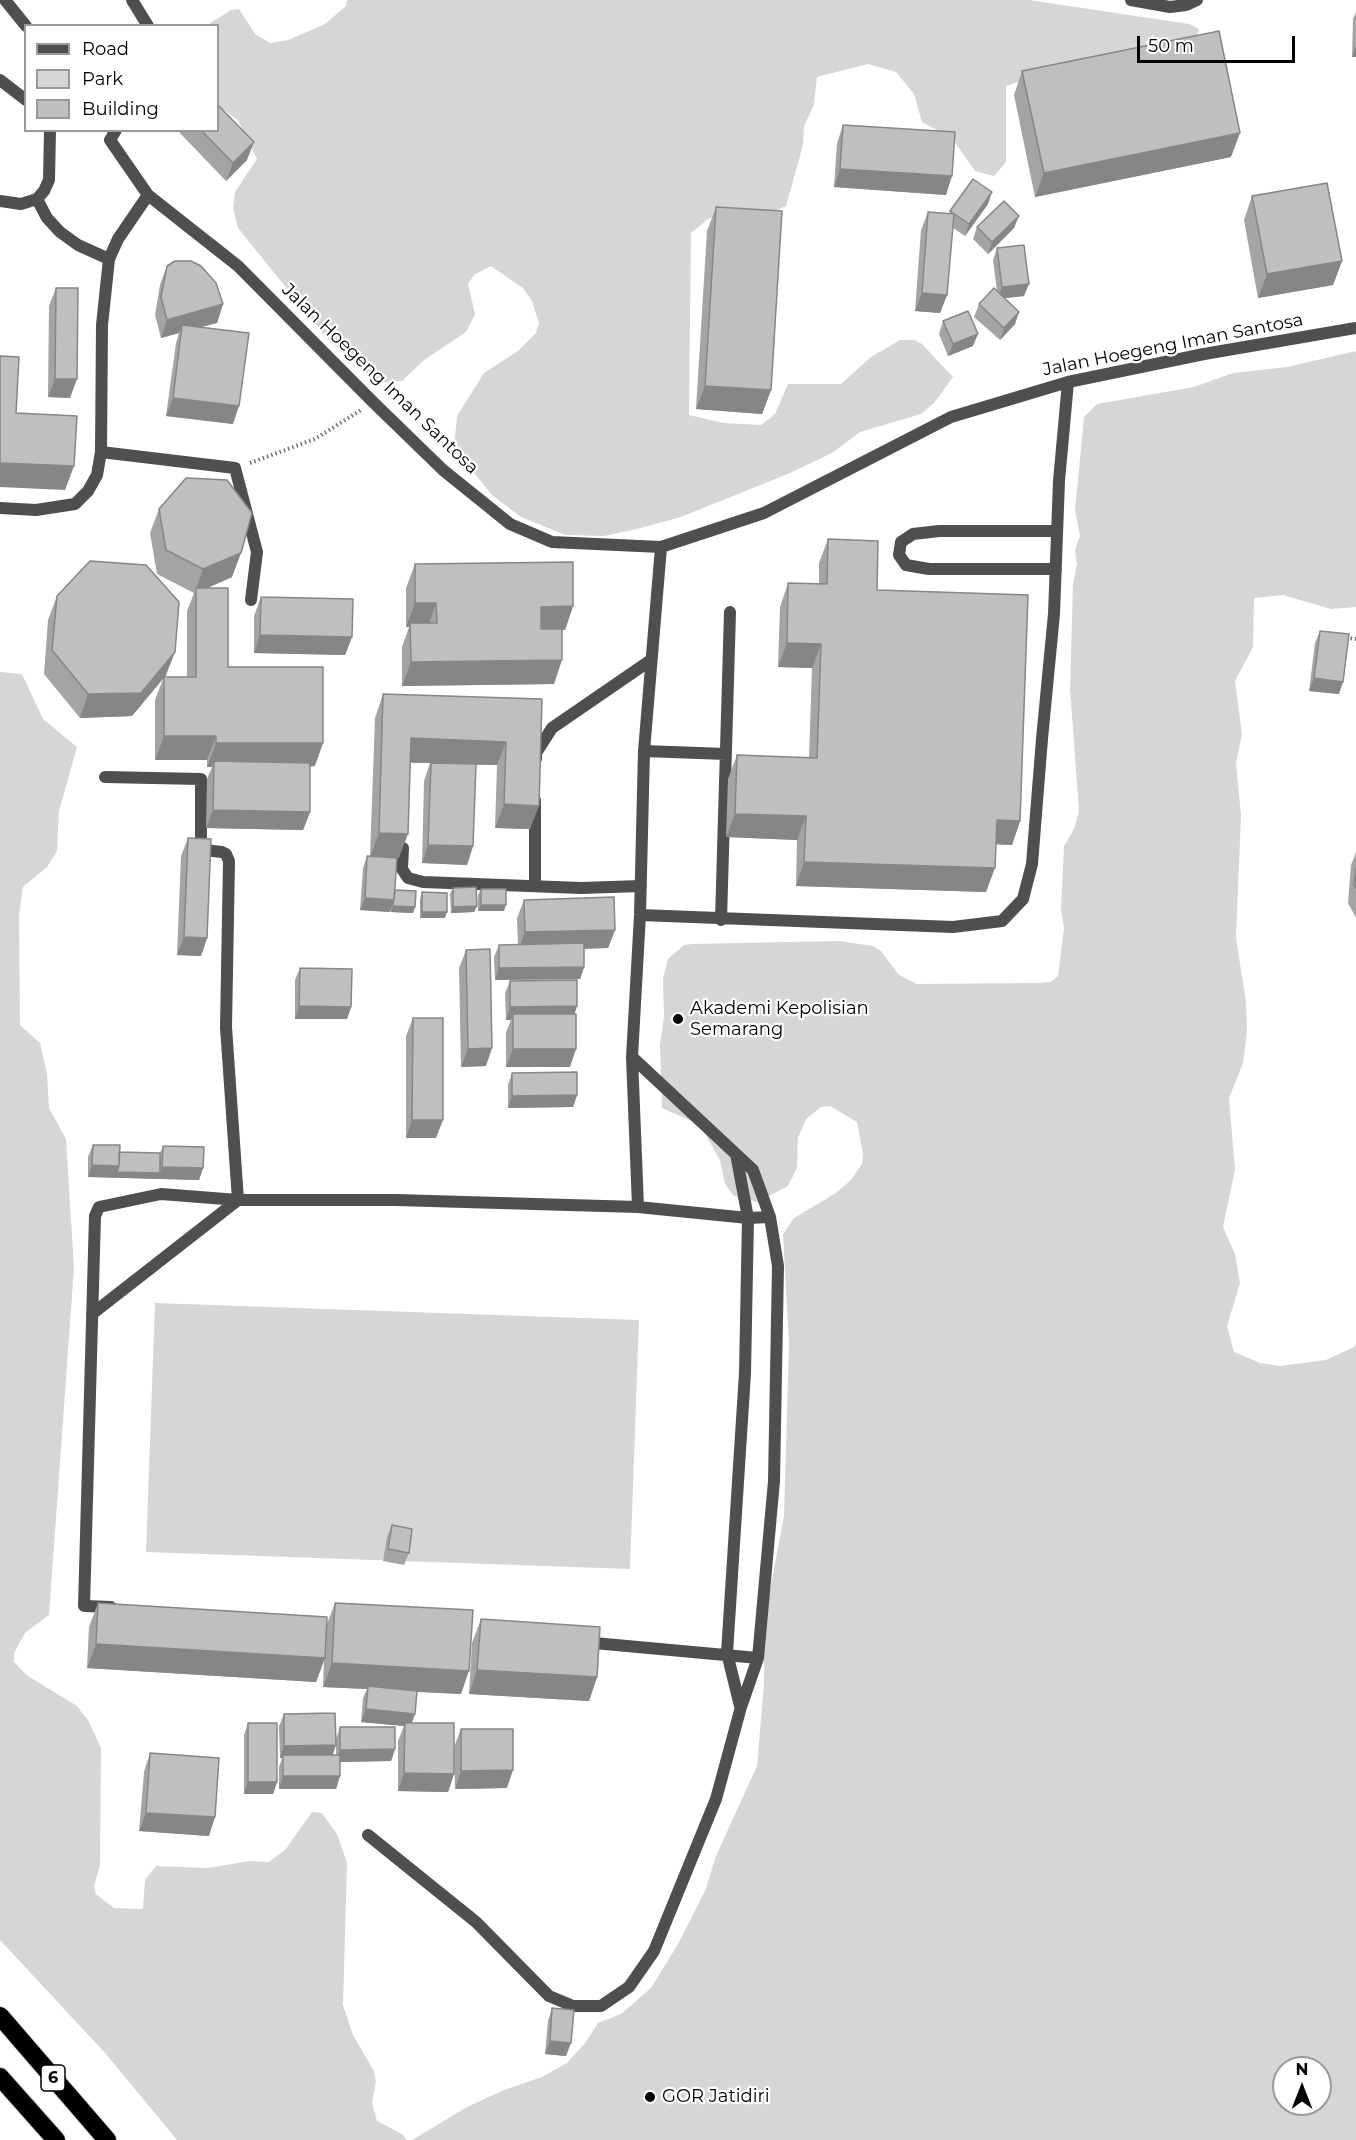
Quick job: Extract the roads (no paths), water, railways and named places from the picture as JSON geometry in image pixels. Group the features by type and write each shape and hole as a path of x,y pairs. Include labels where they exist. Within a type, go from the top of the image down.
{"highway":[{"name":"6","path":"0,2016 107,2140"},
{"name":"6","path":"0,2077 56,2140"}],"street":[{"path":"132,0 147,24"},
{"path":"1131,0 1170,7 1186,5 1197,0"},
{"path":"5,3 24,24"},
{"path":"0,80 24,98"},
{"path":"0,201 21,204 37,200 44,191 49,180 50,132"},
{"name":"Jalan Hoegeng Iman Santosa","path":"110,134 148,195 238,266 372,402 443,470 510,524 552,542 661,547 764,513 951,417 1068,382 1204,354 1356,328"},
{"path":"0,508 36,510 75,504 88,492 97,475 101,452 102,325 109,259 118,239 148,195"},
{"path":"37,200 47,218 60,232 78,245 109,259"},
{"path":"640,915 721,920 953,927 1002,921 1023,899 1032,864 1054,614 1059,481 1068,382"},
{"path":"101,452 235,468 257,552 251,600"},
{"path":"1056,569 929,569 906,565 899,555 901,542 913,534 939,531 1057,531"},
{"path":"638,1207 632,1057 640,915 644,751 661,547"},
{"path":"721,920 730,612"},
{"path":"536,886 536,753 552,728 651,660"},
{"path":"644,751 726,754"},
{"path":"105,777 201,779 201,848 222,852 226,854 229,861 226,1027 238,1200"},
{"path":"403,848 402,869 408,878 423,882 581,888 641,886"},
{"path":"368,1834 476,1922 549,1996 573,2006 601,2006 629,1987 654,1951 716,1799 741,1707 758,1658 774,1481 778,1266 770,1217 753,1170 632,1057"},
{"path":"736,1153 748,1218 745,1373 727,1653 741,1707"},
{"path":"118,1608 84,1606 95,1216 99,1207 161,1194 238,1200 396,1200 638,1207 748,1218 770,1217"},
{"path":"92,1314 238,1200"},
{"path":"568,1641 654,1650 727,1653 758,1658"}],"place":[{"name":"Akademi Kepolisian Semarang","path":"678,1019"},
{"name":"GOR Jatidiri","path":"650,2097"}]}
